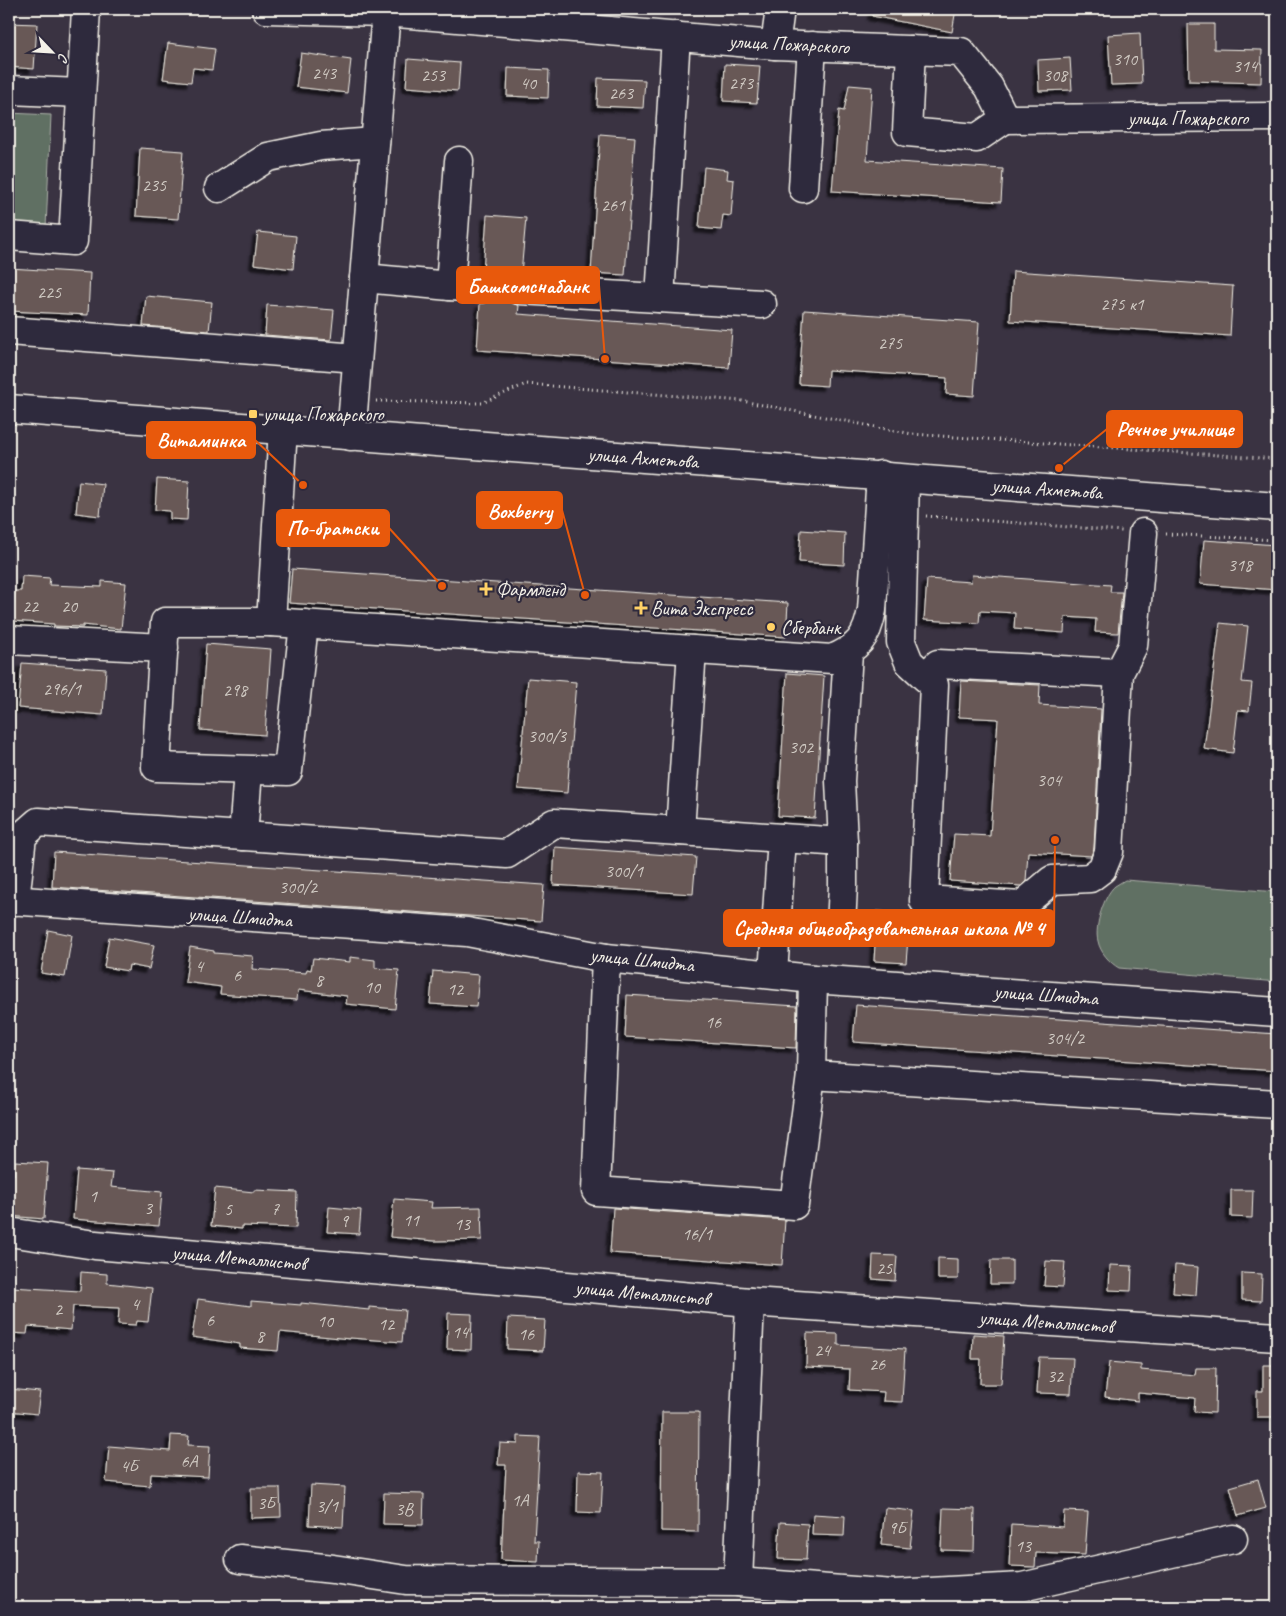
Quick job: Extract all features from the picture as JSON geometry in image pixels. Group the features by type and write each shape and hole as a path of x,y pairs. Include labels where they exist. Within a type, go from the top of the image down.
{"street":[{"path":"9,236 73,240 86,9"},
{"name":"улица Пожарского","path":"266,9 386,12 775,45 961,52 989,87 1004,118 1277,117"},
{"path":"775,45 780,9"},
{"path":"351,436 386,12"},
{"path":"660,298 676,36"},
{"path":"804,188 812,46"},
{"path":"912,50 907,132 977,138 1004,118"},
{"path":"9,90 80,94"},
{"path":"219,188 268,157 321,146 376,142"},
{"path":"450,286 459,161"},
{"path":"364,278 482,288"},
{"path":"520,290 762,304"},
{"path":"9,331 358,358"},
{"name":"улица Ахметова","path":"9,409 1277,507"},
{"path":"271,622 283,429"},
{"path":"304,624 288,771 156,767 165,622 271,622 304,624 692,650 832,659 855,647 864,636 869,625 893,477"},
{"path":"893,477 901,642 908,662 934,685 924,901 941,900 1021,906 1052,880 1090,878 1102,869 1109,852 1119,673 1134,646 1143,533"},
{"path":"9,640 164,648"},
{"path":"680,831 692,650"},
{"path":"841,927 843,842 840,771 848,652"},
{"path":"925,677 938,664 1119,673"},
{"path":"243,836 248,771"},
{"path":"12,901 22,836 38,822 507,854 554,823 843,842"},
{"path":"773,974 782,838"},
{"name":"улица Шмидта","path":"12,901 467,932 606,958 813,979 1277,1012"},
{"path":"606,958 596,1191 794,1205 811,1075 813,979"},
{"path":"811,1075 1277,1104"},
{"name":"улица Металлистов","path":"9,1232 95,1245 750,1302 1277,1337"},
{"path":"738,1582 750,1302"},
{"path":"240,1559 333,1569 406,1580 738,1582 893,1594 1022,1587 1233,1539"}],"path":[{"path":"354,401 482,403 526,384 742,401 912,434 1277,459"},
{"path":"923,516 1143,533 1277,540"}],"green space":[{"path":"9,113 51,115 46,228 9,226"},
{"path":"1125,880 1277,892 1277,982 1119,968 1116,966 1106,957 1101,949 1097,928 1107,896 1115,886"},
{"path":"353,1601 499,1607 215,1607"}],"building":[{"path":"873,9 956,9 952,32 872,16"},
{"path":"9,23 37,24 34,69 9,67"},
{"path":"1188,24 1214,24 1214,49 1262,50 1261,83 1189,81"},
{"path":"1140,33 1142,84 1111,85 1108,35"},
{"path":"168,43 215,49 212,70 193,68 191,82 163,79"},
{"path":"301,53 351,60 347,93 296,87"},
{"path":"1070,58 1072,90 1039,91 1038,60"},
{"path":"408,59 460,63 458,91 406,87"},
{"path":"725,64 760,66 757,103 723,101"},
{"path":"508,68 549,70 548,98 507,96"},
{"path":"598,78 645,80 643,108 597,106"},
{"path":"849,85 872,87 867,160 1003,169 1001,202 832,191 839,110 844,111"},
{"path":"600,134 635,137 625,275 591,273"},
{"path":"140,148 183,151 178,219 136,216"},
{"path":"704,167 728,170 727,179 734,180 731,216 723,215 721,230 699,228"},
{"path":"487,215 526,218 521,274 513,276 507,282 504,289 506,297 512,303 519,306 518,314 732,330 729,368 477,350 480,304 489,302 495,297 498,289 496,281 490,275 483,272"},
{"path":"258,232 296,236 293,269 254,264"},
{"path":"9,268 90,273 88,315 9,311"},
{"path":"1013,271 1233,286 1230,336 1010,321"},
{"path":"146,296 212,302 209,331 143,326"},
{"path":"267,305 334,310 331,340 265,335"},
{"path":"804,310 979,322 974,396 946,394 947,378 828,370 827,386 799,384"},
{"path":"157,479 189,481 187,520 170,519 170,511 155,510"},
{"path":"79,481 103,484 100,516 76,513"},
{"path":"801,530 845,533 844,565 799,562"},
{"path":"1204,540 1277,545 1277,590 1200,584"},
{"path":"292,569 788,603 786,637 289,603"},
{"path":"972,575 1111,585 1110,592 1122,592 1118,633 1095,632 1096,619 1065,617 1064,633 1014,629 1015,613 980,611 979,623 924,620 927,579 971,582"},
{"path":"22,576 50,578 49,585 102,587 102,581 126,583 121,629 83,625 83,627 54,626 54,624 12,621 15,591 21,591"},
{"path":"1220,623 1248,626 1242,682 1252,683 1249,711 1238,710 1233,753 1204,749"},
{"path":"206,644 271,649 265,735 200,730"},
{"path":"22,663 106,669 103,715 18,708"},
{"path":"787,673 824,676 815,818 778,816"},
{"path":"528,678 576,682 567,793 518,789"},
{"path":"961,681 1040,685 1039,705 1101,709 1094,848 1091,856 1028,852 1026,881 1021,886 950,881 954,834 990,836 998,719 959,717"},
{"path":"555,847 696,857 693,894 553,885"},
{"path":"54,852 544,885 541,921 52,887"},
{"path":"877,911 910,913 906,963 874,961"},
{"path":"48,930 72,935 65,977 41,973"},
{"path":"109,937 154,945 149,969 129,965 128,971 104,967"},
{"path":"190,947 214,951 214,953 253,956 252,969 306,973 307,969 311,970 313,958 350,962 350,957 375,960 375,968 399,970 395,1009 346,1004 347,996 298,990 297,1000 220,994 221,987 185,982"},
{"path":"433,971 479,975 476,1007 430,1004"},
{"path":"627,995 797,1006 796,1048 625,1037"},
{"path":"856,1005 1277,1034 1277,1071 853,1042"},
{"path":"15,1161 48,1163 44,1219 9,1216 9,1174 14,1175"},
{"path":"77,1170 113,1173 111,1187 162,1192 159,1226 73,1219"},
{"path":"215,1188 254,1192 254,1190 297,1192 296,1228 242,1226 242,1229 211,1226"},
{"path":"1231,1190 1253,1190 1252,1218 1231,1217"},
{"path":"394,1199 432,1202 431,1208 481,1207 482,1240 435,1241 390,1237"},
{"path":"329,1207 361,1210 359,1234 327,1232"},
{"path":"613,1208 785,1220 782,1265 610,1253"},
{"path":"873,1255 897,1256 895,1281 872,1279"},
{"path":"938,1258 958,1259 958,1279 938,1279"},
{"path":"991,1260 1012,1260 1012,1284 990,1284"},
{"path":"1046,1261 1065,1262 1063,1287 1044,1286"},
{"path":"1110,1265 1132,1266 1131,1291 1109,1290"},
{"path":"1175,1265 1198,1267 1196,1295 1173,1293"},
{"path":"81,1272 107,1274 107,1283 152,1288 148,1322 137,1321 136,1325 118,1324 119,1308 73,1306 71,1330 28,1326 27,1334 9,1333 10,1287 80,1291"},
{"path":"1242,1273 1262,1274 1261,1301 1242,1300"},
{"path":"198,1299 251,1306 251,1301 301,1305 301,1303 369,1310 369,1307 405,1310 402,1342 280,1332 278,1351 240,1348 240,1344 192,1337"},
{"path":"448,1313 472,1314 471,1350 447,1349"},
{"path":"508,1318 545,1320 543,1351 507,1349"},
{"path":"807,1333 838,1334 838,1345 905,1349 902,1402 883,1401 884,1392 849,1390 850,1369 806,1367"},
{"path":"973,1334 1004,1336 1001,1384 980,1384 981,1359 972,1359"},
{"path":"1039,1357 1073,1358 1071,1394 1037,1393"},
{"path":"1109,1362 1141,1365 1141,1370 1195,1375 1196,1368 1216,1368 1215,1413 1194,1412 1195,1398 1138,1393 1138,1401 1105,1397"},
{"path":"1263,1365 1277,1365 1277,1417 1257,1417 1257,1391 1263,1391"},
{"path":"9,1389 40,1392 37,1414 9,1411"},
{"path":"662,1412 699,1412 698,1532 661,1531"},
{"path":"171,1435 189,1436 188,1445 210,1446 208,1477 151,1474 150,1486 106,1482 109,1446 170,1451"},
{"path":"518,1436 540,1437 534,1541 539,1541 538,1562 501,1560 506,1465 498,1465 500,1443 518,1444"},
{"path":"578,1471 603,1472 601,1513 577,1512"},
{"path":"1258,1479 1266,1508 1238,1516 1230,1487"},
{"path":"311,1485 345,1487 343,1527 309,1525"},
{"path":"251,1488 280,1488 281,1517 251,1518"},
{"path":"384,1493 424,1494 423,1525 383,1524"},
{"path":"885,1508 914,1511 910,1548 881,1545"},
{"path":"943,1508 975,1509 974,1551 941,1550"},
{"path":"1064,1511 1088,1512 1085,1555 1036,1553 1035,1567 1009,1566 1011,1524 1063,1527"},
{"path":"813,1514 845,1516 844,1536 812,1535"},
{"path":"780,1522 808,1524 806,1560 778,1559"}],"tunnel":[{"path":"482,288 520,290"}],"place":[{"name":"Башкомснабанк","path":"605,359"},
{"name":"улица Пожарского","path":"253,414"},
{"name":"Речное училище","path":"1059,468"},
{"name":"Витаминка","path":"303,485"},
{"name":"По-братски","path":"442,586"},
{"name":"Фармленд","path":"486,589"},
{"name":"Boxberry","path":"585,595"},
{"name":"Вита Экспресс","path":"641,608"},
{"name":"Сбербанк","path":"771,627"},
{"name":"Средняя общеобразовательная школа № 4","path":"1055,840"}]}
